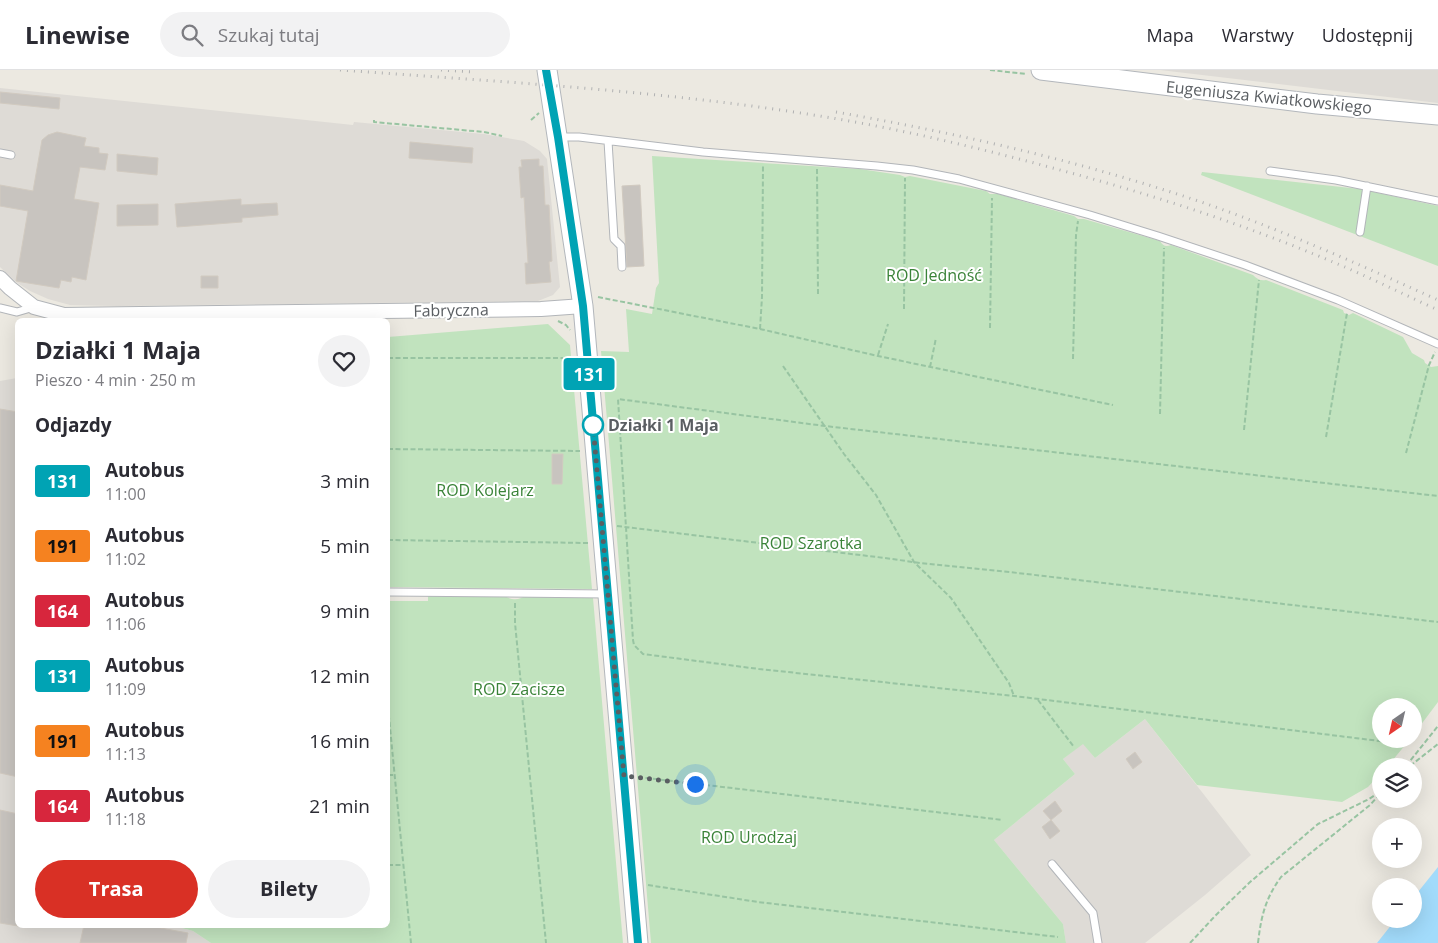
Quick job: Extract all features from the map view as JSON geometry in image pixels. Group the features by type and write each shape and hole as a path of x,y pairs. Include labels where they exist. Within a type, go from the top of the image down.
{"street":[{"path":"547,70 582,300 638,943"},
{"name":"Eugeniusza Kwiatkowskiego","path":"1041,70 1317,104 1438,115"},
{"name":"Fabryczna","path":"0,278 34,307 64,315 541,309 582,300"}],"lane":[{"path":"558,137 578,137 703,152 818,160 936,174 1080,212 1262,271 1350,305 1437,346"},
{"path":"608,141 614,239 621,246 622,267"},
{"path":"0,153 11,155"},
{"path":"1270,172 1336,180 1438,201"},
{"path":"1360,232 1367,186"},
{"path":"0,308 17,312 34,307"},
{"path":"390,592 607,594"},
{"path":"1052,864 1093,913 1098,943"}],"path":[{"path":"374,120 374,122 484,132 502,136"},
{"path":"760,328 763,157"},
{"path":"818,160 818,294"},
{"path":"904,309 905,169"},
{"path":"990,328 992,188"},
{"path":"1073,359 1076,235 1080,212"},
{"path":"1160,414 1164,245 1166,239"},
{"path":"1244,430 1259,280 1262,271"},
{"path":"582,300 760,328 878,356 1113,405"},
{"path":"1326,437 1336,371 1350,305"},
{"path":"878,356 888,324"},
{"path":"930,367 936,338"},
{"path":"1406,453 1429,365 1437,346"},
{"path":"390,358 563,358"},
{"path":"783,366 844,454 876,495 914,562 951,598 1009,683 1014,696"},
{"path":"1372,740 1014,696 759,669 643,654 634,645 633,640 618,399 826,426 1438,496"},
{"path":"390,449 595,451"},
{"path":"390,540 602,535 627,528 1438,622"},
{"path":"515,593 515,623 546,943"},
{"path":"1037,699 1074,747"},
{"path":"1412,758 1438,726"},
{"path":"390,730 411,943"},
{"path":"1420,758 1438,744"},
{"path":"624,776 1004,820"},
{"path":"1190,943 1249,883 1318,824 1372,797"},
{"path":"1258,943 1262,915 1270,892 1281,877 1372,803"},
{"path":"390,865 403,866"},
{"path":"633,884 758,902 1058,937"}],"shaded area":[{"path":"1160,70 1438,70 1438,103"},
{"path":"0,88 353,125 354,122 484,134 524,141 540,151 547,159 560,287 553,295 538,301 119,306 70,305 48,299 16,282 0,267"},
{"path":"15,378 15,928 182,928 193,931 211,943 0,943 0,381"},
{"path":"1145,719 1251,855 1145,943 1066,943 1063,924 994,840 1075,774 1063,759 1083,743 1095,758"}],"green space":[{"path":"652,156 860,169 905,177 910,176 986,191 990,194 998,194 1074,216 1078,219 1084,219 1160,241 1165,246 1171,245 1253,275 1259,279 1343,310 1344,313 1349,315 1353,313 1403,337 1412,353 1431,367 1438,366 1438,702 1422,723 1422,698 1372,698 1372,748 1403,748 1395,758 1372,758 1372,783 1342,802 1197,785 1145,719 1095,758 1083,744 1063,759 1075,774 994,840 1063,924 1066,943 651,943 608,432 611,432 610,420 607,420 601,351 629,352 626,309 652,314 656,288 659,283"},
{"path":"1202,172 1360,189 1438,206 1438,266 1201,175"},
{"name":"ROD Kolejarz","path":"548,324 570,345 592,589 390,587 390,337"},
{"name":"ROD Zacisze","path":"428,595 504,596 515,599 526,595 593,598 623,943 211,943 193,931 182,928 390,928 390,601 428,601"}],"water":[{"path":"1438,867 1438,943 1377,943 1389,928 1422,928 1422,887"}],"building":[{"path":"0,92 60,98 59,109 0,103"},
{"path":"57,132 86,138 84,146 99,148 99,153 108,154 105,170 80,167 74,199 99,203 86,280 72,277 71,282 61,280 59,288 16,281 28,211 0,206 0,185 33,191 42,140 48,135"},
{"path":"410,142 473,148 472,163 409,158"},
{"path":"117,154 158,158 157,175 117,171"},
{"path":"539,159 539,166 543,166 545,205 549,205 552,261 549,262 551,282 526,284 525,263 528,263 524,197 521,198 519,167 522,167 521,160"},
{"path":"640,185 644,266 627,267 622,186"},
{"path":"241,199 241,205 277,203 278,215 242,218 242,222 177,227 175,204"},
{"path":"158,204 158,225 117,226 117,205"},
{"path":"201,276 218,276 218,288 201,288"},
{"path":"0,409 15,412 15,776 0,773"},
{"path":"552,454 563,454 562,484 552,484"},
{"path":"1135,752 1142,762 1133,769 1126,759"},
{"path":"1055,801 1062,811 1051,820 1043,811"},
{"path":"0,810 15,813 15,926 0,923"},
{"path":"1051,820 1060,831 1050,839 1042,827"},
{"path":"83,928 160,928 188,933 186,943 80,943"}],"railway":[{"path":"340,70 648,94 832,118 926,136 1082,176 1212,216 1308,252 1438,310"},
{"path":"441,70 474,72"},
{"path":"836,112 1022,150 1159,188 1293,237 1438,300"}],"bus line":[{"name":"131","path":"546,70 583,306 638,943"}],"place":[{"name":"Działki 1 Maja","path":"593,425"}],"route":[{"path":"593,425 624,776 695,784"}],"park label":[{"name":"ROD Jedność","path":"934,275"},
{"name":"ROD Szarotka","path":"811,543"},
{"name":"ROD Urodzaj","path":"749,837"}]}
